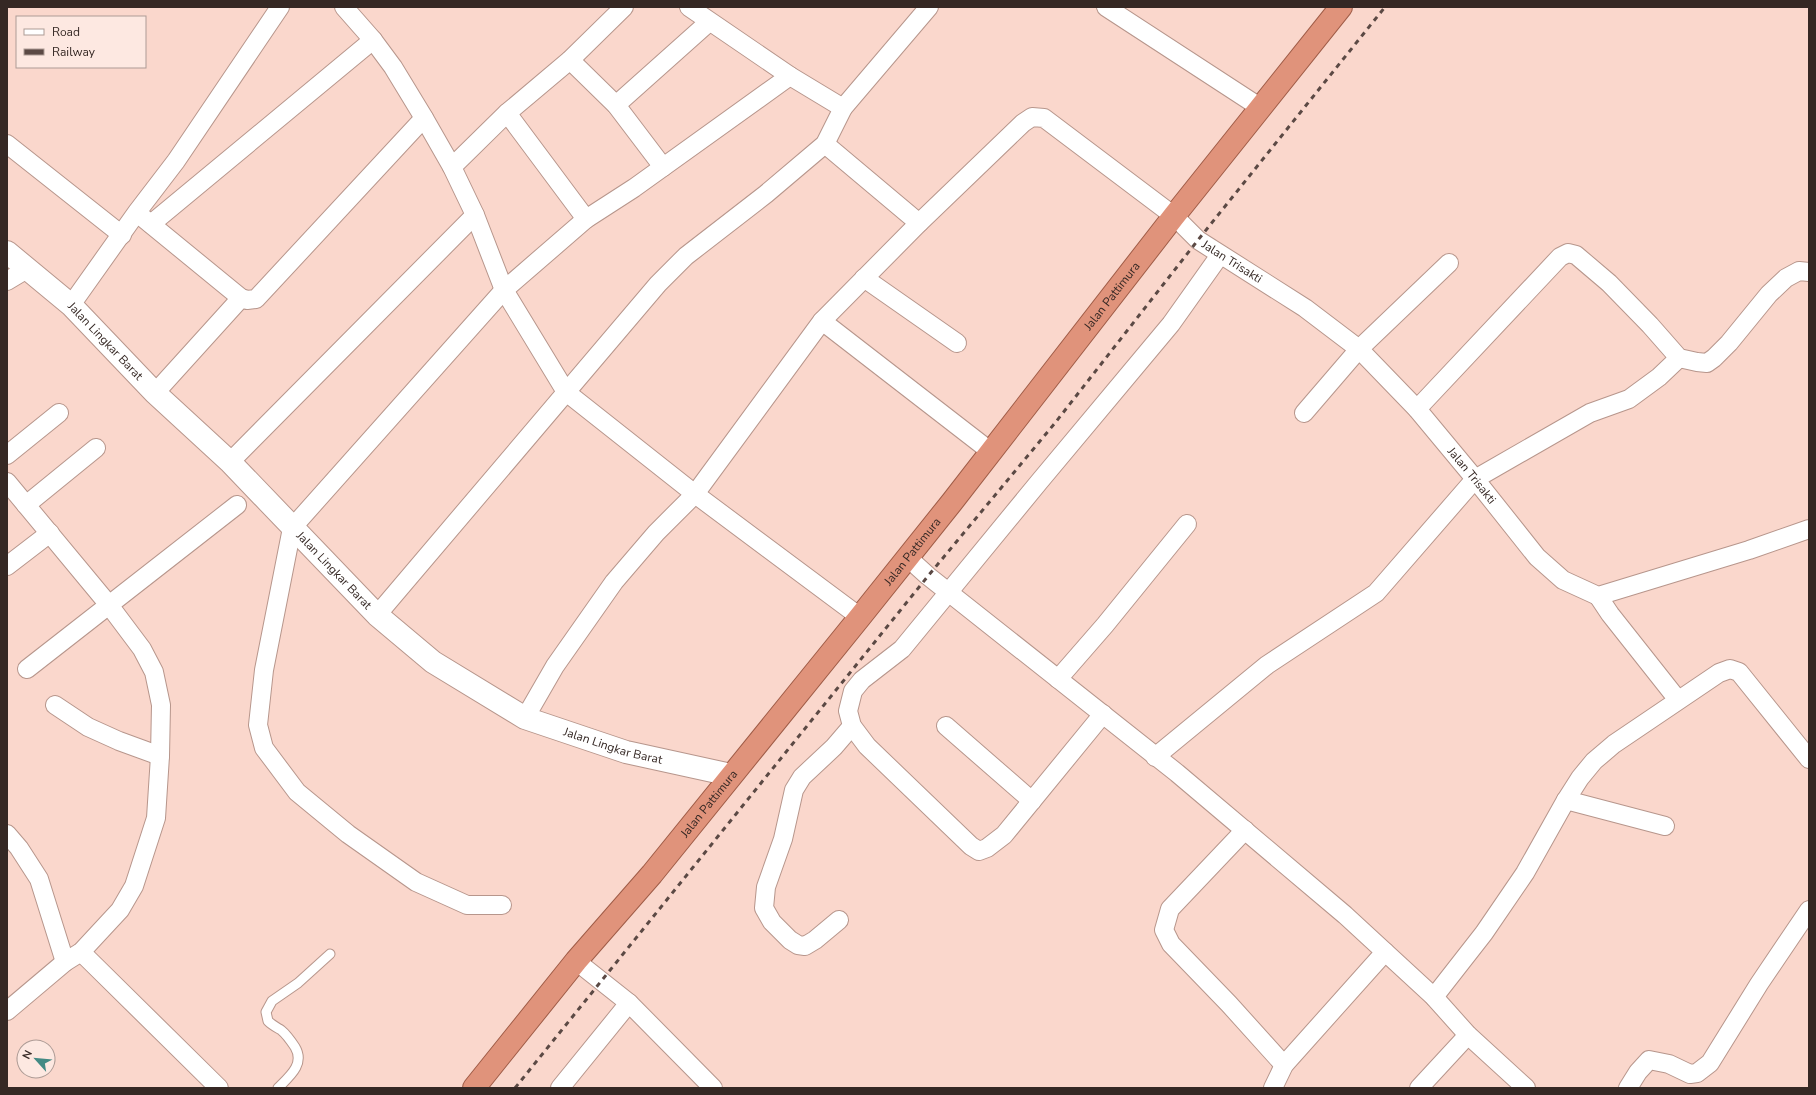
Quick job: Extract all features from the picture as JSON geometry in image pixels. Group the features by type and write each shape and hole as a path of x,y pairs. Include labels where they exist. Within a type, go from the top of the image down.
{"highway":[{"name":"Jalan Pattimura","path":"474,1088 576,961 652,874 730,775 860,617 1174,216 1341,7"}],"street":[{"path":"71,305 137,212 176,161 280,7"},
{"path":"344,7 373,40 393,67 424,118 452,167 475,215 504,290 566,392 695,494 860,617"},
{"path":"452,167 507,113 570,60 624,7"},
{"path":"689,7 790,76 843,108"},
{"path":"377,615 658,284 686,256 766,194 824,144 843,108 929,7"},
{"path":"1106,7 1261,108"},
{"path":"616,105 709,22"},
{"path":"151,224 373,40"},
{"path":"570,60 616,105 663,167"},
{"path":"502,905 467,904 416,882 348,834 297,792 264,748 258,725 264,670 292,528 504,290 586,219 663,167 790,76"},
{"path":"507,113 586,219"},
{"name":"Jalan Trisakti","path":"524,718 555,666 614,582 656,533 695,494 822,321 919,223 1023,123 1032,117 1044,118 1174,216 1198,240 1220,256 1305,308 1359,350 1417,409 1537,557 1563,580 1604,605"},
{"path":"137,212 240,298 247,300 256,299 424,118"},
{"path":"7,144 122,235"},
{"path":"824,144 919,223"},
{"path":"230,462 475,215"},
{"name":"Jalan Lingkar Barat","path":"7,252 16,275 71,305 155,393 230,462 377,615 434,662 524,718 626,752 730,775"},
{"path":"1417,409 1560,257 1568,253 1576,255 1609,283 1650,325 1679,358 1707,363 1729,343 1769,294 1786,278 1800,271 1809,272"},
{"path":"1103,714 1004,835 987,848 979,851 971,846 867,746 852,726 848,711 853,691 862,680 902,649 1171,324 1220,256"},
{"path":"1304,413 1359,350 1449,263"},
{"path":"864,278 957,344"},
{"path":"155,393 240,298"},
{"path":"822,321 990,451"},
{"path":"1155,757 1267,665 1376,593 1475,479 1590,413 1629,399 1659,377 1679,358"},
{"path":"7,455 59,414"},
{"path":"26,505 96,448"},
{"path":"7,482 109,605 142,649 154,672 161,705 160,756 156,818 134,886 120,910 81,952 65,962 7,1011"},
{"path":"27,669 236,505"},
{"path":"1058,679 1105,625 1187,524"},
{"path":"1678,700 1604,605 1809,529"},
{"path":"7,566 50,533"},
{"path":"907,557 1155,757 1177,773 1345,915 1434,997 1468,1035 1526,1088"},
{"path":"1434,997 1484,933 1525,874 1580,778 1594,761 1614,744 1719,672 1730,669 1739,672 1809,759"},
{"path":"55,705 88,727 119,741 160,756"},
{"path":"839,920 815,940 805,946 798,945 790,940 772,922 764,908 766,887 783,839 794,790 802,777 834,747 852,726"},
{"path":"946,726 1032,801"},
{"path":"1568,798 1665,826"},
{"path":"1245,830 1170,909 1164,930 1171,944 1229,1004 1284,1065"},
{"path":"7,834 39,879 65,962"},
{"path":"1628,1088 1638,1072 1649,1060 1669,1064 1690,1074 1697,1073 1710,1063 1759,984 1809,910"},
{"path":"81,952 219,1088"},
{"path":"1273,1088 1284,1065 1385,952"},
{"path":"576,961 629,1003 713,1088"},
{"path":"560,1088 629,1003"},
{"path":"1419,1088 1468,1035"}],"lane":[{"path":"278,1088 291,1075 298,1065 299,1053 292,1041 281,1030 268,1021 266,1012 272,1001 298,983 330,954"}],"railway":[{"path":"515,1088 928,576 1055,423 1198,240 1385,7"}]}
